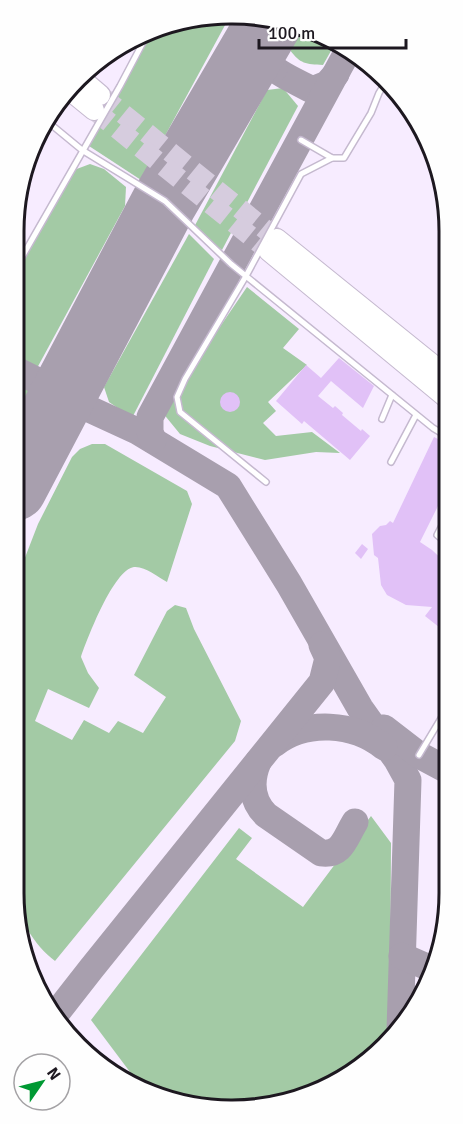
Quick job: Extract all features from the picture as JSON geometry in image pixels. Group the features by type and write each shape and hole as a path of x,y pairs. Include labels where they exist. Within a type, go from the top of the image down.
{"highway":[{"path":"77,93 97,103 85,85"},
{"path":"439,370 274,245 439,391"}],"lane":[{"path":"24,253 142,44"},
{"path":"266,482 180,412 177,397 301,174 332,159 344,158 371,113 382,89"},
{"path":"53,126 82,150 165,201 246,276 439,432"},
{"path":"301,140 332,159"},
{"path":"382,419 392,395"},
{"path":"391,462 416,415"},
{"path":"419,754 439,721"}],"green space":[{"path":"226,24 141,180 89,146 145,43 178,31"},
{"path":"298,35 332,50 323,65 304,62 290,50"},
{"path":"283,88 298,106 222,250 193,229 267,90"},
{"path":"90,164 104,169 126,187 125,206 36,370 24,364 24,260 74,170"},
{"path":"189,234 214,259 132,418 109,402 104,387"},
{"path":"247,287 299,329 283,348 307,365 268,402 276,411 263,423 276,436 312,432 340,453 316,452 265,460 210,446 180,434 162,412"},
{"path":"24,387 29,390 24,399"},
{"path":"92,444 105,444 187,491 192,504 167,582 147,570 134,567 118,579 102,606 81,657 88,673 99,688 89,708 48,689 35,721 72,740 84,720 109,733 118,721 143,733 166,697 134,675 167,611 175,605 186,608 194,629 241,721 235,741 55,961 34,939 27,929 26,920 24,892 24,560 38,524 72,457 80,449"},
{"path":"371,816 391,843 390,1026 368,1049 335,1072 285,1093 259,1098 232,1100 178,1093 132,1074 91,1020 239,828 252,838 236,859 303,907"}],"building":[{"path":"339,358 374,386 363,408 331,381 318,396 333,408 335,406 343,413 342,415 370,436 350,460 304,421 302,424 276,401 306,365 321,378"},
{"path":"226,392 234,392 240,398 240,406 234,412 226,412 220,406 220,398"},
{"path":"434,437 439,440 439,504 420,542 439,557 439,627 425,616 432,607 406,605 387,595 381,585 372,534 380,526 390,521 393,523"},
{"path":"362,544 368,549 361,559 355,553"}],"taxiway":[{"path":"267,27 264,36 265,57 279,72 312,90 327,84 336,74"},
{"path":"153,440 150,432 150,417 344,57"},
{"path":"231,89 250,73 261,69 274,69"},
{"path":"78,368 75,390 78,399 87,408"},
{"path":"24,374 64,394"},
{"path":"47,425 68,408 87,408 137,431 228,486 289,584 360,708 397,760 408,780 401,1012"},
{"path":"60,1008 322,682 328,658 322,645"},
{"path":"274,744 300,731 330,727 359,733 384,747"},
{"path":"384,728 419,755 439,766"},
{"path":"258,762 253,790 261,809 266,815 321,853 334,852 338,849 355,822"},
{"path":"402,956 425,966"}],"runway":[{"path":"24,469 165,201 266,27"}],"tunnel":[{"path":"100,95 277,239"},
{"path":"94,110 269,251"}]}
